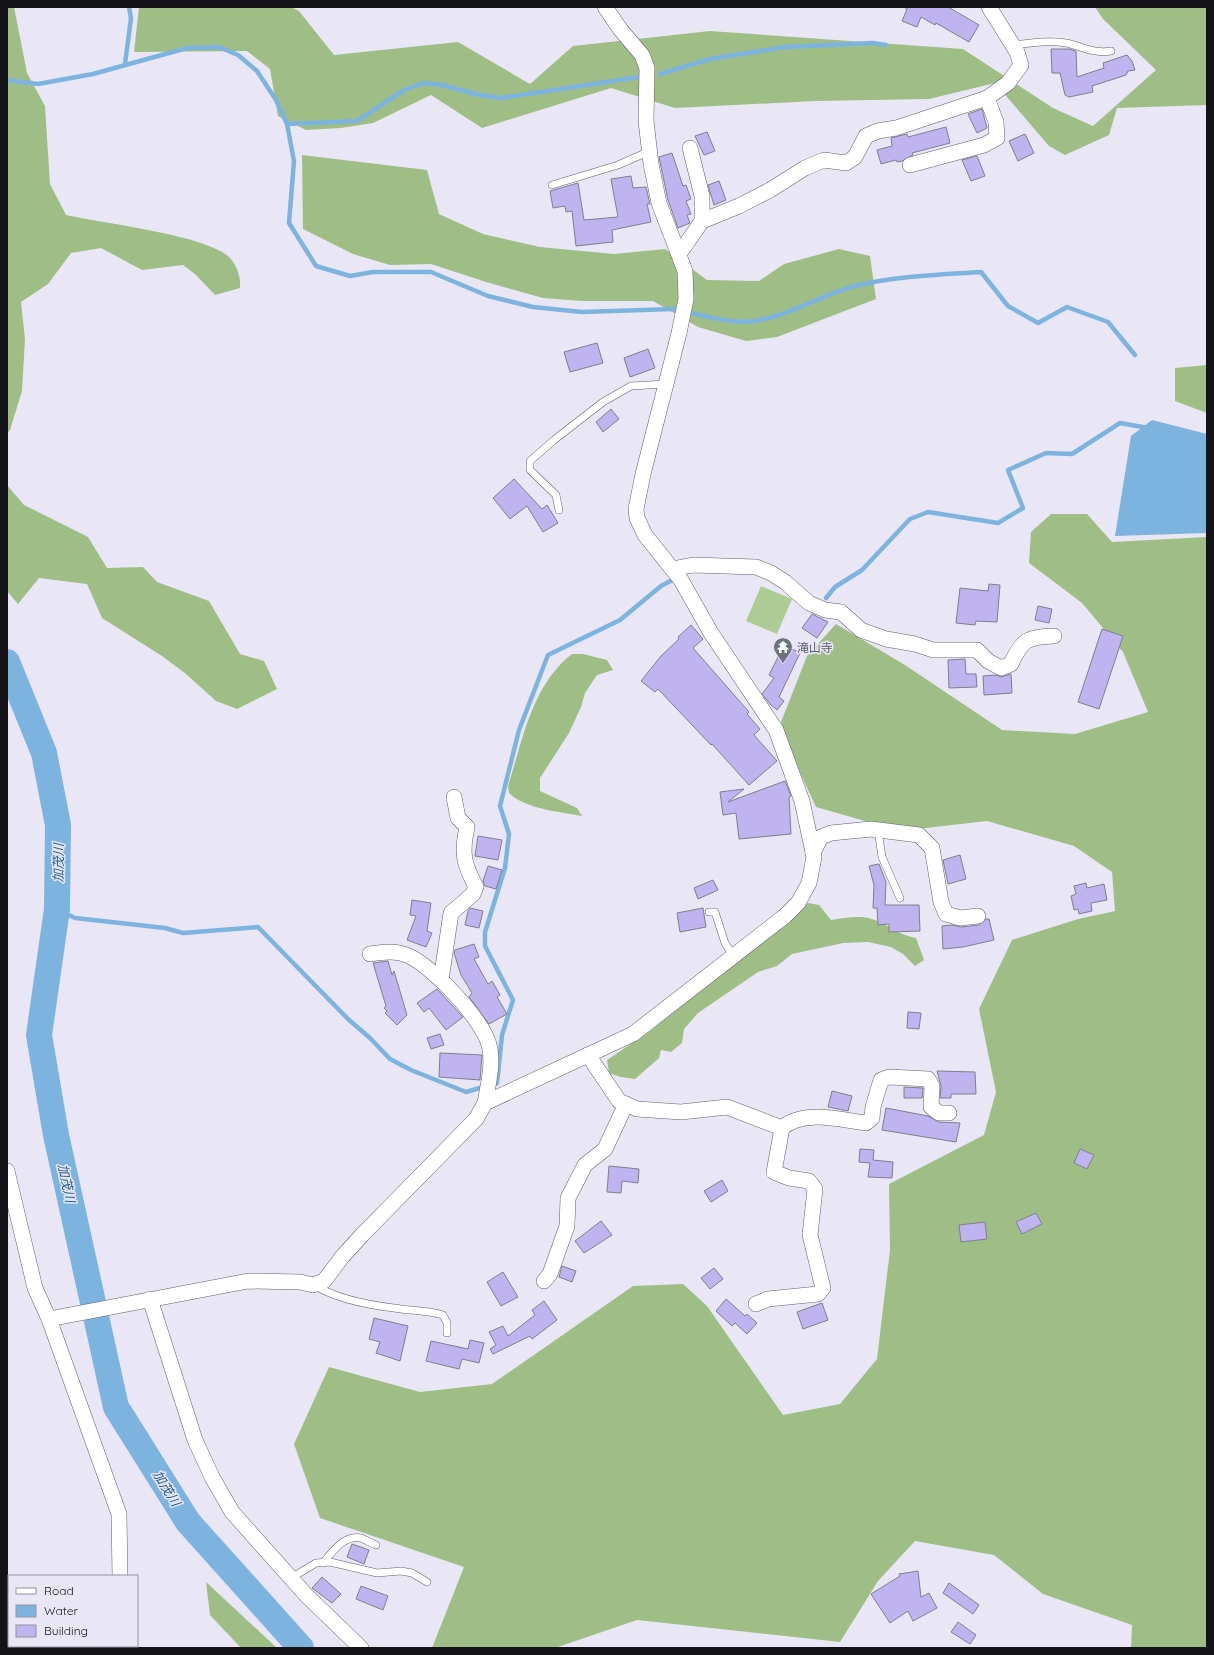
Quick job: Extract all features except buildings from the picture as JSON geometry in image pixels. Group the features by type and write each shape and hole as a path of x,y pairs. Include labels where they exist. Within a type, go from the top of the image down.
{"street":[{"path":"606,7 620,28 642,55 647,68 646,121 659,203 685,271 686,299 636,509 637,518 645,535 676,574 711,633 776,730 802,801 813,853"},
{"path":"679,254 702,221 739,206 770,190 805,168 824,160 846,163 855,157 866,136 878,131 896,128 988,98 1008,83 1021,65 1017,52 989,7"},
{"path":"910,165 984,145 997,138 996,122 988,98"},
{"path":"690,148 702,196 702,221"},
{"path":"676,574 692,565 756,567 771,573 785,582 809,603 824,610 841,612 861,630 886,639 915,644 933,650 977,650 988,661 1001,668 1012,664 1018,648 1033,637 1054,636"},
{"path":"440,980 451,913 473,894 476,887 466,867 464,842 467,827 458,818 454,797"},
{"path":"485,1103 633,1034 734,957 798,903 809,883 813,853 821,837 832,833 878,830 919,835 932,848 941,902 946,914 960,918 978,916"},
{"path":"49,1318 248,1281 300,1282 313,1285 324,1281 342,1257 362,1235 476,1119 485,1103 492,1069 487,1036 466,1005 440,980 409,956 388,951 370,954"},
{"path":"588,1055 619,1101 637,1109 681,1112 727,1107 782,1128"},
{"path":"756,1304 768,1299 818,1294 823,1288 810,1235 815,1189 809,1181 789,1178 774,1172 782,1128 787,1123 811,1117 866,1123 872,1118 873,1106 881,1080 889,1077 928,1079 932,1086 931,1107 939,1113 949,1114"},
{"path":"544,1281 550,1274 567,1226 568,1198 585,1165 606,1149 626,1104"},
{"path":"7,1172 35,1288 49,1318 119,1514 120,1575"},
{"path":"150,1299 195,1440 212,1477 232,1512 307,1596 361,1648"}],"lane":[{"path":"1013,46 1048,41 1067,43 1101,53 1111,51"},
{"path":"552,184 618,165 650,151"},
{"path":"559,510 556,495 530,470 530,461 554,440 603,402 631,386 666,384"},
{"path":"878,830 882,857 900,898"},
{"path":"709,912 715,912 725,943 734,957"},
{"path":"313,1285 326,1293 394,1308 427,1310 443,1315 447,1322 447,1333"},
{"path":"323,1562 338,1546 352,1538 361,1538 376,1545"},
{"path":"291,1578 316,1563 330,1562 377,1573 401,1571 412,1573 427,1582"}],"green space":[{"path":"7,7 14,7 27,73 45,106 50,184 66,215 177,236 217,249 229,257 234,264 238,271 240,288 215,295 195,274 183,265 142,270 101,248 71,253 48,284 21,302 25,339 22,391 10,430 7,434"},
{"path":"139,7 291,7 299,11 334,55 458,42 530,84 573,46 710,31 963,49 1053,108 1093,126 1156,70 1103,19 1095,7 1207,7 1207,105 1117,108 1109,135 1065,155 1049,146 995,83 929,99 815,101 675,108 611,88 482,128 431,95 373,123 341,128 306,130 278,116 270,69 247,51 134,52"},
{"path":"302,155 427,170 439,214 483,234 540,247 614,254 665,249 707,280 759,281 784,264 839,249 870,256 876,299 777,337 746,341 698,327 653,301 582,301 543,298 486,282 431,264 390,265 353,254 303,229"},
{"path":"1207,365 1207,413 1175,401 1175,368"},
{"path":"7,485 24,505 88,537 107,568 143,567 157,582 209,601 240,654 264,661 277,689 237,709 216,701 186,674 162,656 102,618 87,584 39,578 18,604 7,591"},
{"path":"1051,514 1087,514 1112,542 1207,537 1207,1648 1131,1648 1132,1625 1043,1594 994,1555 915,1541 878,1581 840,1642 637,1620 555,1648 432,1648 464,1567 320,1518 294,1444 329,1367 420,1392 492,1384 633,1286 683,1284 707,1306 783,1415 840,1404 877,1359 890,1250 889,1184 984,1135 996,1092 979,1009 1012,940 1078,919 1115,911 1112,872 1074,846 987,821 900,831 816,807 797,766 781,722 807,656 836,624 905,665 1002,730 1075,734 1148,712 1123,652 1082,603 1029,563 1031,532"},
{"path":"761,586 792,599 777,634 746,621"},
{"path":"572,654 583,654 607,660 613,670 597,675 585,693 581,707 569,733 540,778 540,791 577,808 582,816 544,809 524,803 509,793 508,786 524,732 538,697 547,681 558,667"},
{"path":"808,903 819,905 831,920 852,917 867,918 878,921 910,937 916,938 924,960 915,966 903,954 891,947 868,942 843,943 792,954 777,966 758,972 698,1013 684,1029 682,1043 671,1052 661,1050 659,1058 635,1079 609,1073 607,1060 653,1029"},
{"path":"206,1582 277,1648 241,1648 210,1615"}],"water":[{"path":"1152,420 1207,434 1207,533 1115,536 1131,436"}],"waterway":[{"path":"125,64 131,18 129,7"},
{"path":"660,74 710,59 785,47 873,43 886,45"},
{"path":"7,80 38,84 93,74 187,48 219,47 238,55 257,71 276,100 287,124 294,161 289,223 316,266 350,276 373,272 431,272 488,296 533,307 582,312 674,309"},
{"path":"287,124 357,121 404,90 424,83 442,85 479,95 501,98 639,77"},
{"path":"690,313 730,321 754,321 767,319 791,311 839,291 867,283 916,276 981,272 1008,306 1038,323 1067,307 1108,322 1135,355"},
{"path":"826,598 835,587 862,570 910,519 928,512 998,523 1023,508 1008,470 1046,453 1072,454 1120,423 1148,428"},
{"path":"57,909 75,918 165,928 183,933 258,927 348,1019 370,1038 390,1059 411,1070 466,1092 497,1083 502,1035 513,1000 485,946 485,932 505,868 509,834 500,806 519,730 548,655 620,620 661,586 676,578"},
{"name":"加茂川","path":"7,662 44,753 58,825 57,909 39,1035 56,1135 116,1407 188,1522 301,1648"}],"place":[{"name":"滝山寺","path":"783,664"}]}
